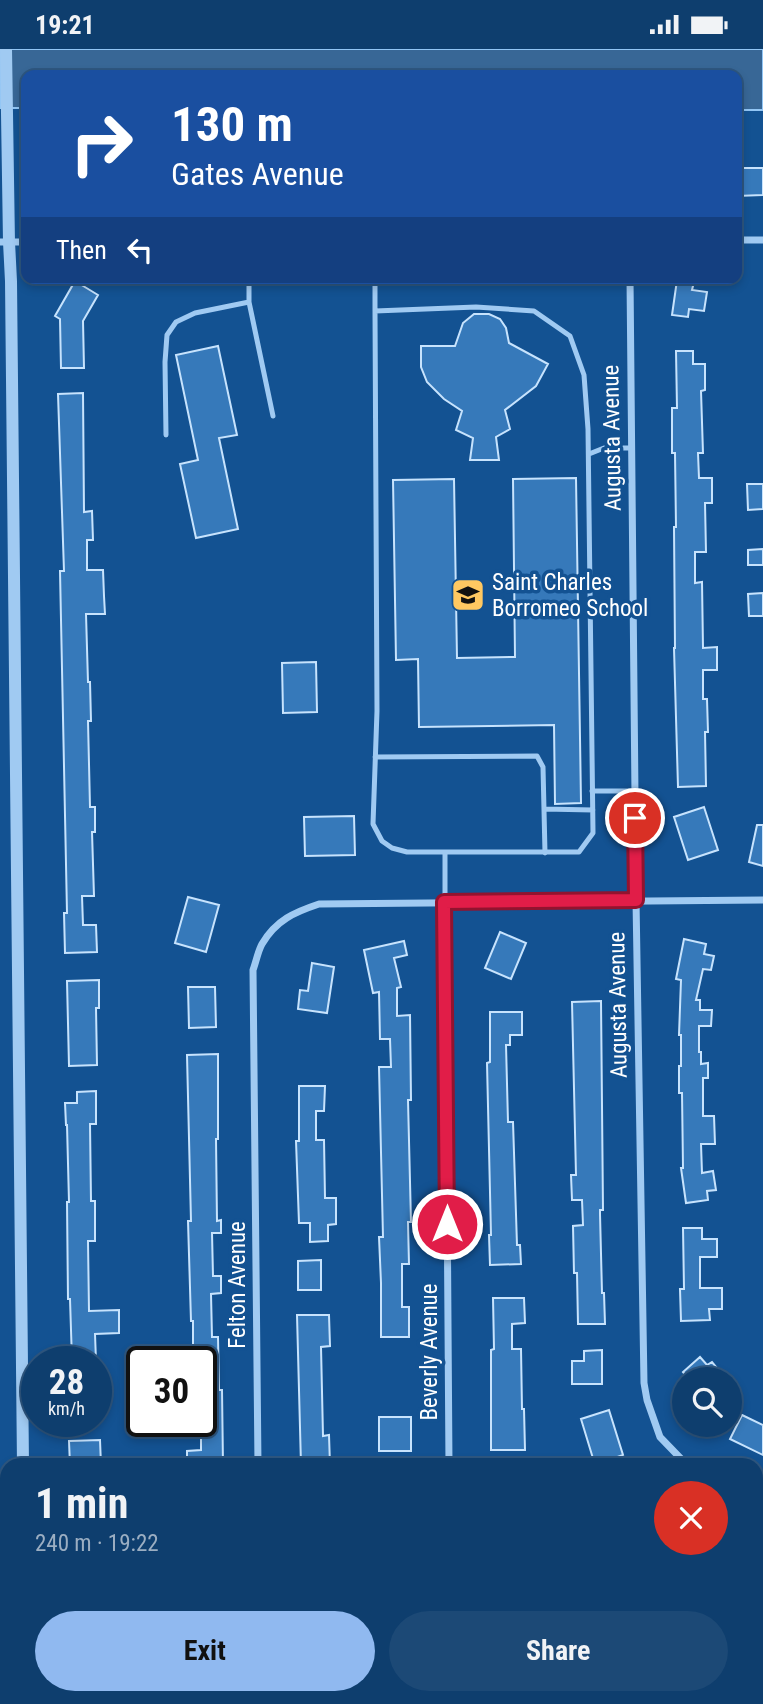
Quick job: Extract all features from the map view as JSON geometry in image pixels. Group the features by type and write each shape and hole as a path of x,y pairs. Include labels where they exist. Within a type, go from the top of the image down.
{"street":[{"path":"6,49 4,242 12,323 23,1458"},
{"path":"742,240 763,240"},
{"name":"Augusta Avenue","path":"630,284 643,1383 660,1437 680,1458"},
{"name":"Felton Avenue","path":"258,1458 253,970 261,945 278,924 296,911 319,904 763,900"},
{"name":"Beverly Avenue","path":"444,902 449,1458"}],"lane":[{"path":"249,284 249,302 273,416"},
{"path":"375,284 375,311 377,684 373,824 382,841 392,848 407,852 579,852 593,832 589,454 584,375 569,336 534,311 477,307 375,311"},
{"path":"166,435 167,335 176,321 195,313 249,302"},
{"path":"589,454 604,448 632,448"},
{"path":"375,757 537,756 543,768 545,853"},
{"path":"593,791 635,791"},
{"path":"544,809 593,810"},
{"path":"444,902 445,853"}],"water":[{"path":"0,49 763,49 763,110 742,110 742,70 21,70 21,108 0,108"}],"building":[{"path":"742,168 763,168 763,195 742,196"},
{"path":"73,284 80,284 98,295 83,321 84,368 61,368 60,319 55,316"},
{"path":"676,284 694,284 692,290 707,292 704,311 689,309 688,317 672,315"},
{"path":"474,314 489,314 500,319 506,328 509,343 548,364 536,386 505,410 510,429 496,437 499,460 470,460 473,438 456,430 462,411 444,399 427,382 421,367 421,346 455,346 463,323"},
{"path":"218,346 237,435 219,438 238,529 196,538 180,464 198,460 176,355"},
{"path":"676,351 693,351 693,364 705,364 705,390 701,391 703,453 698,453 699,478 712,478 712,503 705,503 706,552 695,552 695,583 702,582 703,648 717,647 717,670 703,670 703,699 707,699 708,732 705,732 706,786 678,787 674,648 675,453 672,453 672,408 677,408"},
{"path":"83,393 84,512 92,511 93,540 87,540 87,570 103,570 105,614 86,614 91,721 88,721 90,807 95,807 95,832 92,832 94,896 82,896 83,925 96,925 97,952 65,953 64,913 67,913 60,571 64,571 58,394"},
{"path":"576,478 581,803 555,804 554,725 419,727 418,659 396,660 393,480 454,479 457,658 515,657 513,479"},
{"path":"747,484 763,484 763,509 748,510"},
{"path":"763,549 763,565 748,565 748,550"},
{"path":"763,593 763,616 749,616 748,594"},
{"path":"316,662 317,712 283,713 282,663"},
{"path":"704,807 718,850 688,860 674,817"},
{"path":"354,816 355,855 305,856 304,817"},
{"path":"757,825 763,825 763,866 749,862"},
{"path":"188,897 219,905 206,952 175,943"},
{"path":"500,932 526,943 511,979 485,968"},
{"path":"684,939 706,944 704,954 714,956 711,970 703,969 696,1000 700,1000 700,1010 712,1010 711,1026 699,1026 699,1052 701,1064 708,1063 708,1078 703,1078 703,1116 714,1116 715,1144 701,1144 702,1173 713,1171 716,1190 707,1191 708,1200 686,1203 681,1168 682,1093 679,1093 681,980 676,979"},
{"path":"404,941 407,955 394,958 401,987 397,988 397,1016 410,1015 411,1100 408,1100 411,1222 408,1222 409,1264 402,1264 402,1307 409,1307 409,1337 381,1337 379,1237 383,1237 379,1067 391,1067 390,1039 380,1039 379,992 373,993 364,950"},
{"path":"312,963 334,967 327,1013 298,1009 300,990 308,991"},
{"path":"99,980 99,1008 96,1008 97,1065 69,1066 67,981"},
{"path":"188,987 215,987 216,1027 189,1028"},
{"path":"601,1001 603,1210 600,1210 600,1214 605,1324 578,1324 573,1226 583,1225 582,1200 572,1200 571,1175 576,1175 572,1002"},
{"path":"490,1012 522,1012 522,1035 510,1035 510,1045 506,1045 508,1122 513,1122 517,1245 520,1245 521,1264 490,1265 487,1063 490,1062"},
{"path":"218,1054 217,1221 221,1220 221,1233 212,1233 213,1276 221,1276 221,1293 211,1294 212,1337 218,1337 219,1390 222,1390 223,1458 187,1458 187,1451 201,1450 201,1437 217,1437 217,1346 193,1346 188,1221 191,1221 187,1055"},
{"path":"299,1086 325,1086 324,1111 316,1111 316,1140 324,1140 325,1198 336,1198 336,1224 328,1225 328,1241 310,1242 310,1223 299,1223 296,1141 299,1141"},
{"path":"96,1091 96,1124 90,1124 91,1201 95,1201 95,1241 88,1241 89,1311 119,1310 119,1333 95,1334 95,1346 72,1346 68,1299 69,1202 65,1103 77,1103 77,1092"},
{"path":"683,1228 702,1228 702,1239 717,1239 717,1257 700,1257 700,1288 722,1288 722,1309 709,1309 710,1320 681,1321 680,1289 684,1289"},
{"path":"321,1260 321,1290 298,1290 298,1261"},
{"path":"493,1298 524,1298 525,1323 512,1324 512,1349 521,1349 525,1450 491,1450"},
{"path":"297,1315 329,1315 330,1346 321,1347 323,1436 329,1435 330,1458 301,1458"},
{"path":"602,1350 602,1384 572,1384 572,1361 584,1361 584,1351"},
{"path":"700,1357 707,1365 712,1362 716,1367 689,1367"},
{"path":"609,1410 623,1455 615,1458 593,1458 581,1419"},
{"path":"742,1415 763,1425 763,1455 730,1439 742,1437"},
{"path":"379,1417 411,1417 411,1451 379,1451"},
{"path":"100,1440 101,1458 70,1458 69,1441"}],"place":[{"name":"Saint Charles Borromeo School","path":"468,595"}],"route":[{"path":"447,1224 444,902 636,900 635,818"}]}
